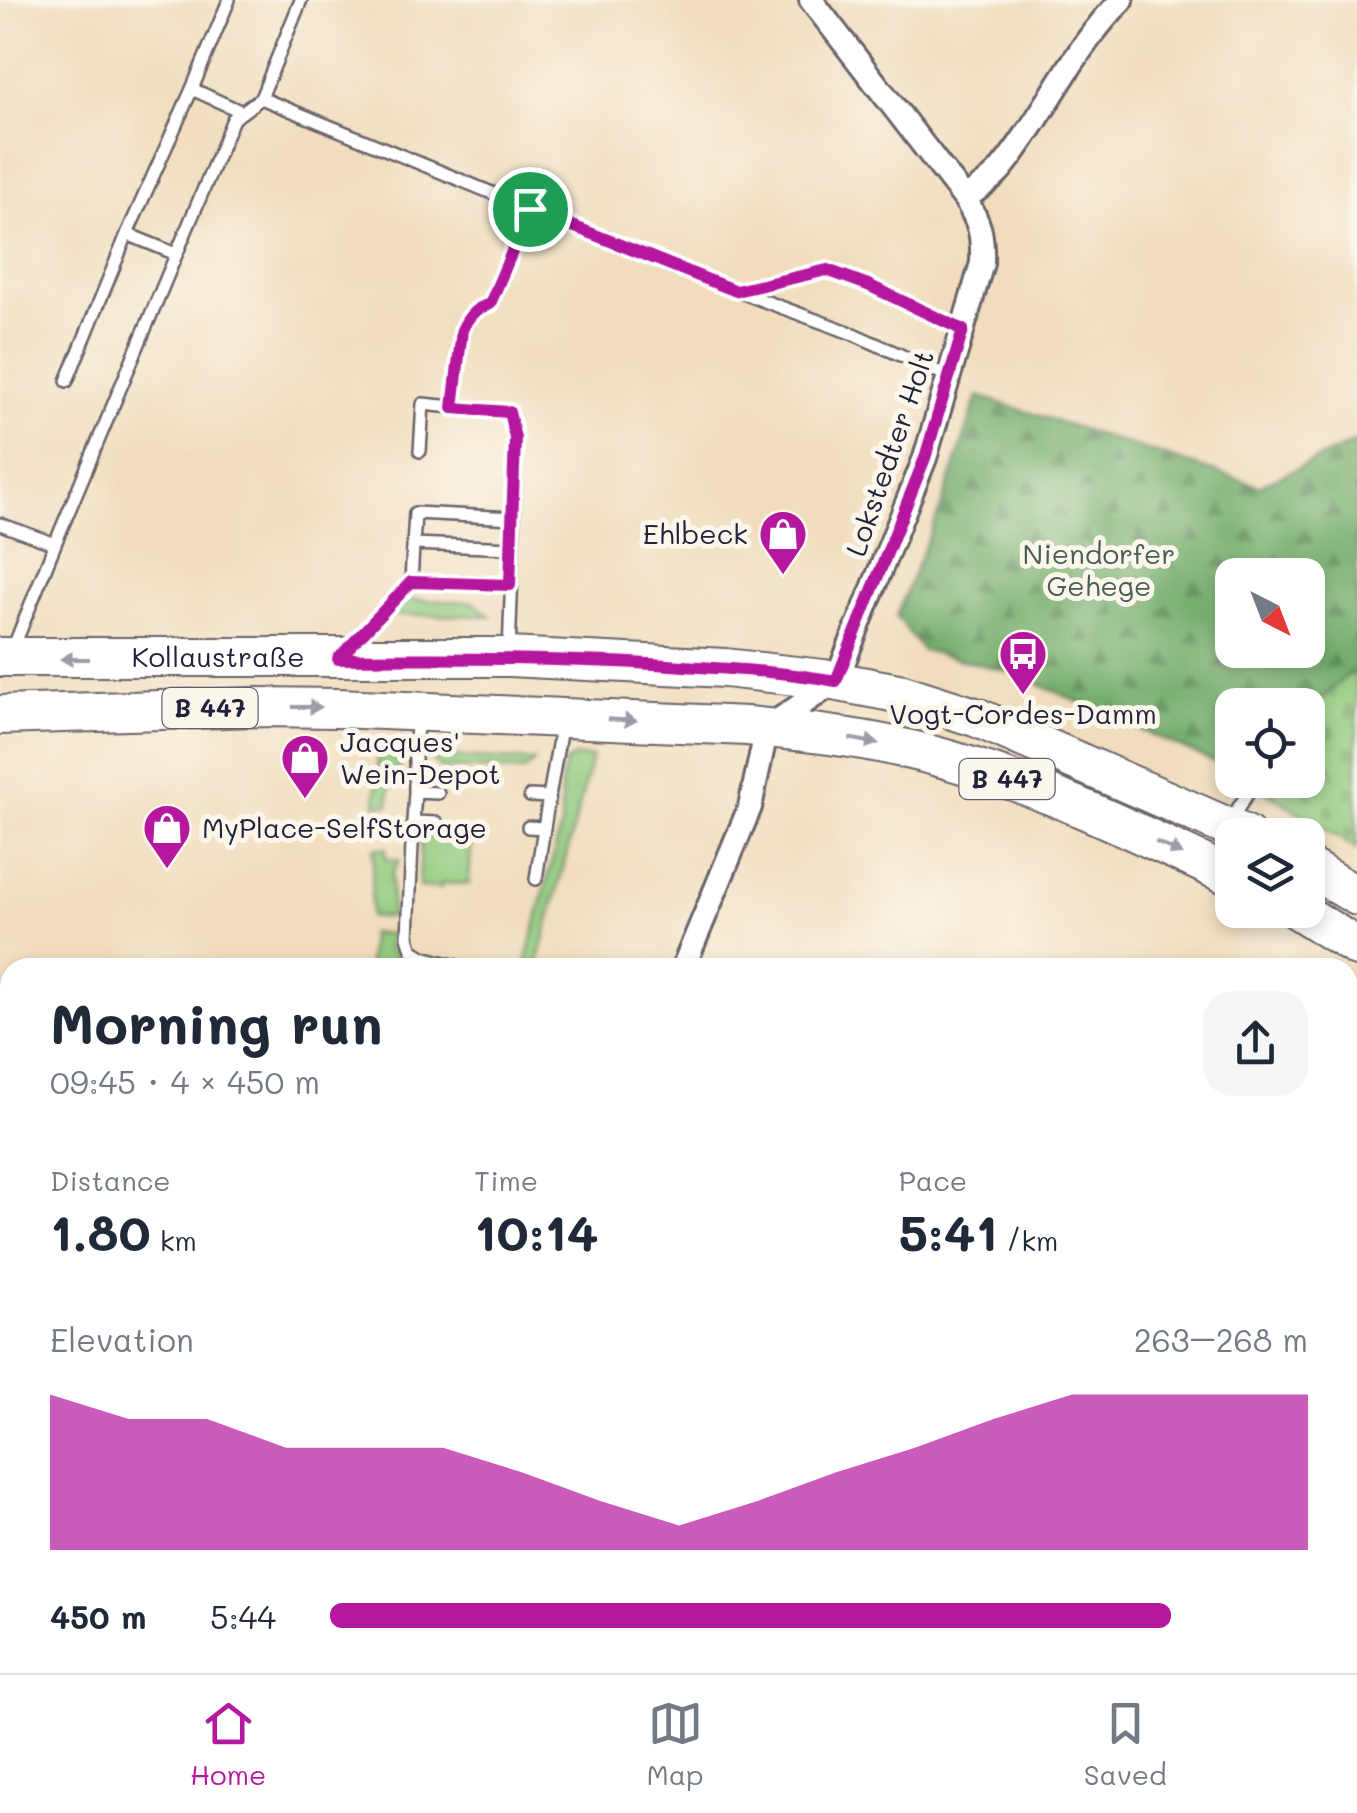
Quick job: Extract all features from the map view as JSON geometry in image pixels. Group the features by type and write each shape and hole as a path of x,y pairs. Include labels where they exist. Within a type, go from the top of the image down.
{"main road":[{"name":"Kollaustraße","path":"5,658 508,657 725,668 836,681 903,694 978,718 1215,821"},
{"name":"Kollaustraße","path":"0,715 337,708 808,732 901,747 998,775 1215,869"},
{"path":"1325,877 1357,896"},
{"path":"1325,927 1357,947"}],"street":[{"name":"Lokstedter Holt","path":"810,0 965,199 978,219 983,237 982,262 913,491 836,681"},
{"path":"965,199 998,172 1031,129 1078,53 1122,0"},
{"path":"686,958 750,808 767,728 836,681"}],"lane":[{"path":"67,380 229,0"},
{"path":"5,658 233,119 261,98 301,0"},
{"path":"192,89 242,112"},
{"path":"261,98 530,209 851,333 950,377"},
{"path":"453,408 462,330 476,308 490,304 530,209"},
{"path":"126,234 176,254"},
{"path":"736,291 827,270 963,330"},
{"path":"420,450 423,404 509,412 515,438 508,657"},
{"path":"338,659 411,582 417,498"},
{"path":"415,514 514,518"},
{"path":"0,524 55,544"},
{"path":"413,544 512,548"},
{"path":"411,582 510,585"},
{"path":"419,712 408,937 412,950 427,958"},
{"path":"536,879 562,717"},
{"path":"414,792 438,793"},
{"path":"530,796 549,797"},
{"path":"414,822 437,823"},
{"path":"528,827 544,828"}],"green space":[{"name":"Niendorfer Gehege","path":"978,396 1259,486 1357,441 1357,667 1325,695 1325,688 1215,688 1215,762 1011,672 922,650 896,616 942,505"},
{"path":"408,600 473,602 490,616 389,615"},
{"path":"1357,667 1357,849 1325,829 1325,818 1308,818 1276,798 1325,798 1325,695"},
{"path":"378,753 395,754 399,760 400,783 390,783 389,805 376,805"},
{"path":"429,756 535,761 524,771 440,768"},
{"path":"574,757 592,757 539,958 527,958 561,826 565,763"},
{"path":"429,833 472,835 469,884 419,887 421,839"},
{"path":"374,848 386,848 386,859 399,860 392,874 391,917 370,917"},
{"path":"370,933 390,934 388,949 398,958 368,958"}],"place":[{"name":"Ehlbeck","path":"783,576"},
{"name":"Vogt-Cordes-Damm","path":"1023,696"},
{"name":"Jacques' Wein-Depot","path":"305,800"},
{"name":"MyPlace-SelfStorage","path":"167,870"}],"route":[{"path":"530,209 736,291 827,270 963,330 925,458 836,681 644,663 508,657 338,659 411,582 510,585 515,438 509,412 453,408 462,330 476,308 490,304 530,209"}]}
